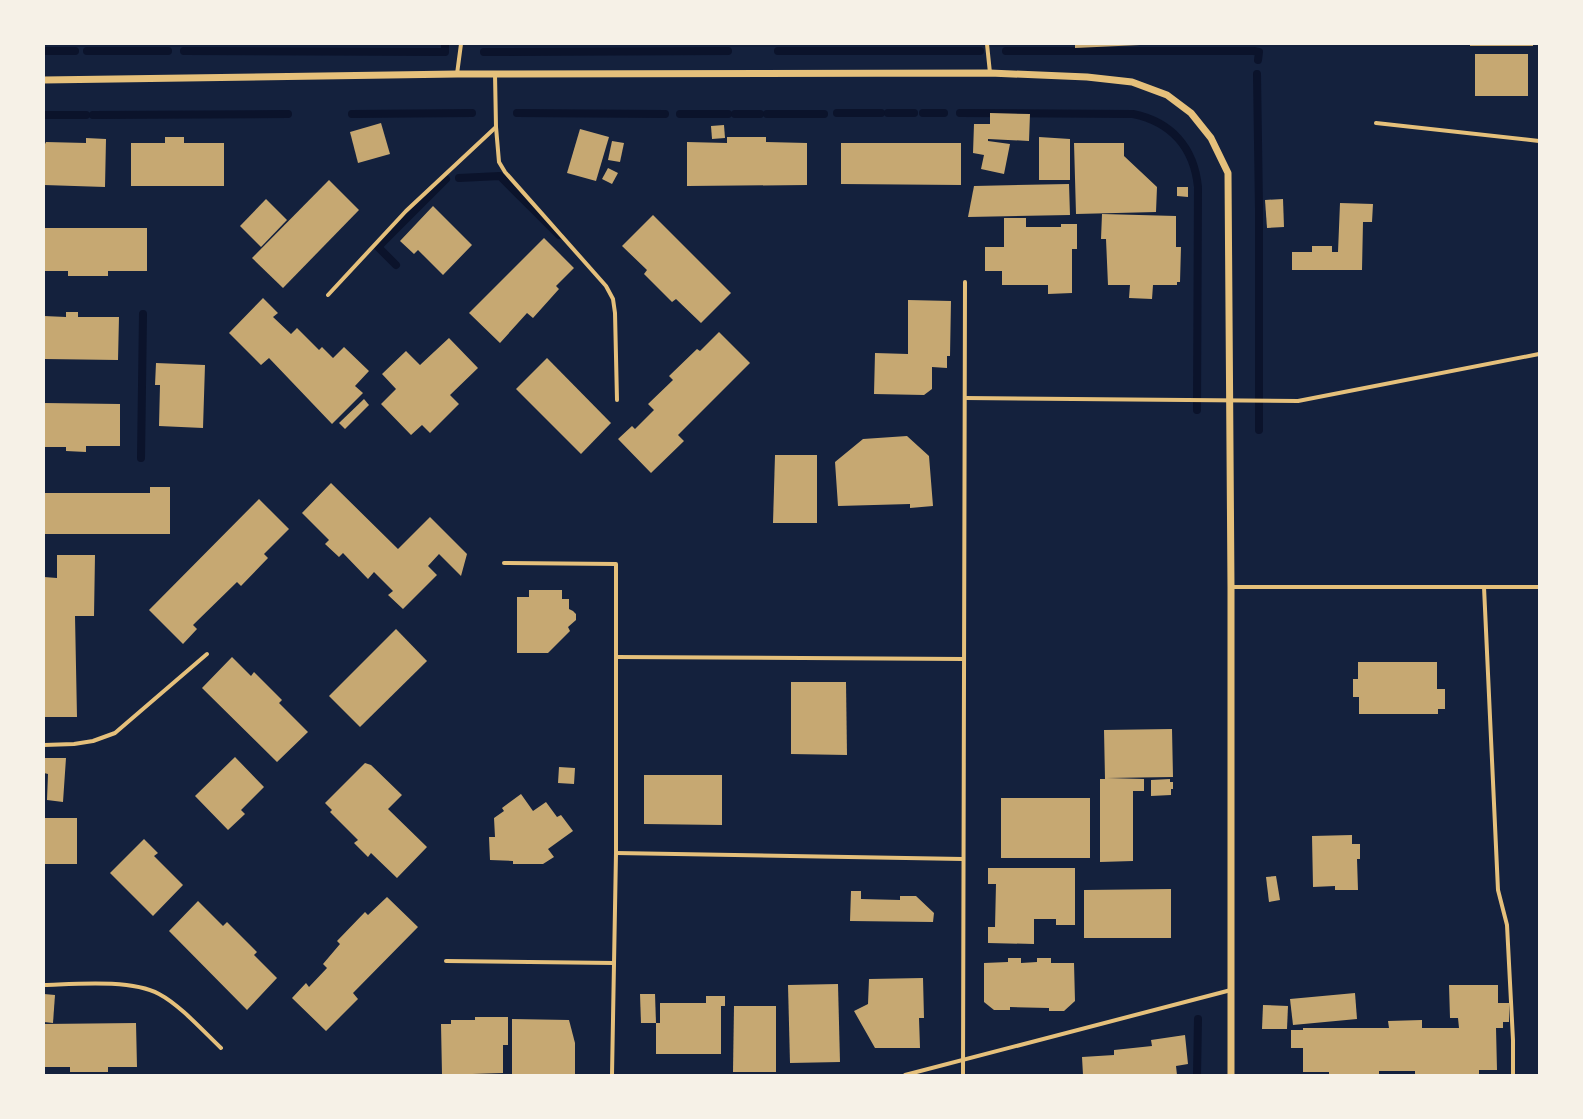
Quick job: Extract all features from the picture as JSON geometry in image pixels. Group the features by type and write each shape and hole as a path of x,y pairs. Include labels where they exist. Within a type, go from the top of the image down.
{"street":[{"path":"457,74 461,44"},
{"path":"987,44 990,73"},
{"path":"44,80 457,74 990,73 1088,77 1132,82 1167,94 1191,114 1211,138 1228,173 1231,587 1231,1075"},
{"path":"495,74 496,127 499,162 505,172 606,286 612,299 615,313 617,400"},
{"path":"1376,123 1539,142"},
{"path":"328,295 406,211 496,127"},
{"path":"963,1075 966,282"},
{"path":"965,398 1298,401 1539,354"},
{"path":"504,563 616,564 616,853 612,1075"},
{"path":"1231,587 1539,587"},
{"path":"1484,587 1498,890 1507,925 1513,1040 1513,1075"},
{"path":"44,745 74,744 94,741 115,733 207,654"},
{"path":"616,657 964,659"},
{"path":"616,853 963,860"},
{"path":"446,961 614,963"},
{"path":"44,985 98,984 137,986 159,994 178,1008 222,1048"},
{"path":"905,1075 1231,990"}],"building":[{"path":"1075,44 1140,44 1140,45 1075,48"},
{"path":"1470,44 1533,44 1533,46 1470,46"},
{"path":"1475,54 1528,54 1528,96 1475,96"},
{"path":"990,113 1030,114 1029,141 988,139 988,141 1010,144 1004,174 981,169 984,155 973,153 974,124 990,124"},
{"path":"381,123 390,154 358,163 350,132"},
{"path":"724,125 725,138 712,139 711,126"},
{"path":"580,129 609,137 596,181 567,173"},
{"path":"165,137 184,137 184,143 224,143 224,186 131,186 131,143 165,143"},
{"path":"727,137 766,137 766,142 807,143 807,185 687,186 687,142 727,143"},
{"path":"1039,137 1070,139 1070,180 1039,180"},
{"path":"86,138 106,139 105,187 44,185 44,146 46,142 86,143"},
{"path":"612,141 624,143 620,162 608,160"},
{"path":"841,143 961,143 961,185 841,184"},
{"path":"1074,143 1124,143 1124,156 1157,187 1156,212 1076,214"},
{"path":"608,168 618,173 612,184 602,179"},
{"path":"329,180 359,210 283,288 252,258"},
{"path":"1069,184 1070,215 968,217 974,186"},
{"path":"1177,187 1188,187 1188,197 1177,196"},
{"path":"266,199 287,220 261,247 240,226"},
{"path":"1283,199 1284,227 1267,228 1265,200"},
{"path":"1340,203 1373,204 1372,222 1363,222 1362,270 1292,270 1292,252 1312,252 1312,246 1332,246 1332,252 1338,252"},
{"path":"433,206 472,245 443,275 418,250 414,254 400,241"},
{"path":"1102,214 1176,216 1176,247 1181,247 1180,282 1177,282 1177,285 1153,285 1152,299 1129,298 1130,285 1108,285 1106,239 1101,239"},
{"path":"653,215 731,293 701,323 676,299 672,302 644,274 647,270 622,246"},
{"path":"1004,218 1026,218 1026,227 1061,227 1061,224 1077,224 1077,249 1072,249 1072,293 1048,294 1048,285 1002,285 1002,271 985,271 985,247 1004,247"},
{"path":"44,228 147,228 147,271 108,271 108,276 68,276 68,271 44,271"},
{"path":"544,238 574,268 556,286 559,289 533,318 527,313 500,343 469,313"},
{"path":"263,298 278,313 273,317 291,334 297,328 319,350 322,347 333,358 344,347 369,371 355,386 363,393 332,424 269,358 261,365 229,333"},
{"path":"908,300 951,301 950,356 947,356 947,368 932,367 932,389 924,395 874,394 875,353 908,354"},
{"path":"66,312 78,312 78,317 119,317 118,360 44,359 44,316 66,317"},
{"path":"719,332 750,363 678,435 684,441 651,473 618,439 632,426 635,429 654,410 648,404 673,380 669,376 697,349 700,351"},
{"path":"449,338 478,368 450,395 459,404 430,433 422,425 411,435 381,404 396,389 382,374 406,351 420,365"},
{"path":"547,358 611,423 581,454 516,389"},
{"path":"156,363 205,365 203,428 159,426 160,385 155,385"},
{"path":"364,399 369,405 345,429 339,423"},
{"path":"44,403 120,404 120,446 86,446 86,452 66,451 66,447 44,447"},
{"path":"907,436 929,456 933,506 910,508 910,504 838,506 835,462 863,439"},
{"path":"775,455 817,455 817,523 773,523"},
{"path":"331,483 398,549 430,517 467,554 461,576 439,554 428,566 437,575 403,609 388,595 393,591 374,572 368,579 343,553 339,557 325,544 329,540 302,513"},
{"path":"150,487 170,487 170,534 44,534 44,493 150,493"},
{"path":"259,499 289,529 264,554 268,558 241,586 237,582 193,625 197,629 183,644 149,610"},
{"path":"57,555 95,555 94,616 75,616 77,717 44,717 44,577 57,578"},
{"path":"529,590 562,590 562,599 569,599 569,609 576,614 576,620 568,627 570,631 548,653 517,653 517,597 529,597"},
{"path":"396,629 427,661 360,727 329,696"},
{"path":"232,657 251,676 254,672 282,700 279,703 308,732 277,762 202,688"},
{"path":"1358,662 1437,662 1437,689 1445,689 1445,709 1438,709 1438,714 1359,714 1359,697 1353,697 1353,679 1358,679"},
{"path":"791,682 846,682 847,755 791,754"},
{"path":"1172,729 1173,777 1107,778 1144,779 1144,791 1133,791 1133,861 1100,862 1100,779 1105,779 1104,730"},
{"path":"235,757 264,787 241,810 245,814 228,830 195,796"},
{"path":"44,758 66,758 63,802 47,800 48,774 44,773"},
{"path":"365,763 371,765 402,795 388,809 427,847 397,878 371,853 368,857 354,843 358,840 330,812 332,810 325,803"},
{"path":"559,767 575,768 574,784 558,783"},
{"path":"644,775 722,775 722,825 644,824"},
{"path":"1170,779 1170,782 1173,782 1171,795 1151,796 1151,780"},
{"path":"521,794 533,811 546,802 557,817 561,815 573,831 548,849 554,857 543,864 513,864 513,861 490,860 489,837 495,837 494,818 504,811 502,808"},
{"path":"1001,798 1090,798 1090,858 1001,858"},
{"path":"44,818 77,818 77,864 44,864"},
{"path":"1352,835 1352,844 1360,844 1360,859 1357,859 1358,890 1335,890 1335,886 1313,887 1312,836"},
{"path":"144,839 158,853 154,856 183,885 153,916 110,873"},
{"path":"988,868 1075,868 1075,925 1056,925 1056,919 1034,919 1034,944 988,943 988,927 995,927 996,884 988,884"},
{"path":"1276,876 1280,900 1269,902 1266,877"},
{"path":"1171,889 1171,938 1084,938 1084,890"},
{"path":"851,891 861,891 861,899 900,900 900,896 916,896 934,913 933,922 850,921"},
{"path":"387,897 418,927 353,993 358,999 326,1031 292,998 306,983 309,987 327,968 323,964 340,944 337,941 365,912 368,915"},
{"path":"198,901 223,926 227,922 257,952 254,955 277,978 247,1010 169,931"},
{"path":"1008,958 1021,958 1021,963 1037,962 1037,958 1051,958 1051,963 1074,963 1075,1001 1064,1011 1049,1011 1049,1008 1010,1007 1010,1010 994,1010 984,1002 984,963 1008,962"},
{"path":"923,978 924,1018 919,1018 920,1048 875,1048 854,1011 868,1004 869,979"},
{"path":"838,984 840,1062 790,1063 788,985"},
{"path":"1449,985 1498,985 1498,1003 1509,1003 1509,1022 1503,1022 1503,1028 1496,1028 1497,1070 1479,1070 1479,1075 1415,1075 1415,1071 1379,1071 1379,1075 1329,1075 1329,1072 1303,1072 1303,1048 1291,1048 1291,1030 1303,1030 1303,1028 1389,1028 1388,1021 1422,1020 1422,1028 1459,1028 1458,1018 1450,1018"},
{"path":"1355,993 1357,1019 1293,1025 1290,999"},
{"path":"44,994 55,995 53,1023 44,1022"},
{"path":"640,994 655,994 656,1023 641,1023"},
{"path":"706,996 725,996 725,1006 721,1006 721,1054 656,1054 656,1023 660,1023 660,1003 706,1003"},
{"path":"1263,1005 1288,1006 1287,1029 1262,1029"},
{"path":"734,1006 776,1006 776,1072 733,1072"},
{"path":"475,1017 508,1017 508,1045 503,1045 503,1073 442,1075 441,1024 451,1024 451,1020 475,1020"},
{"path":"512,1019 569,1020 575,1043 575,1075 512,1075"},
{"path":"136,1023 137,1067 108,1067 108,1072 70,1072 70,1067 44,1067 44,1024"},
{"path":"1185,1035 1188,1064 1176,1066 1177,1075 1083,1075 1082,1057 1114,1055 1114,1050 1152,1046 1151,1040"}],"waterway":[{"path":"184,51 445,52 445,44"},
{"path":"44,51 75,51"},
{"path":"87,51 168,51"},
{"path":"484,52 728,51"},
{"path":"778,51 980,51"},
{"path":"1006,51 1254,51 1259,52 1258,60"},
{"path":"1257,74 1259,208 1259,430"},
{"path":"352,114 472,113"},
{"path":"517,113 665,114"},
{"path":"837,113 881,113"},
{"path":"888,113 914,113"},
{"path":"923,113 944,113"},
{"path":"960,113 1133,114 1159,123 1170,130 1179,139 1192,160 1198,187 1197,410"},
{"path":"93,115 288,114"},
{"path":"680,114 728,114"},
{"path":"735,114 760,114"},
{"path":"767,114 824,114"},
{"path":"44,115 86,115"},
{"path":"459,178 500,176 559,235"},
{"path":"396,265 378,247 446,179"},
{"path":"141,458 143,314"},
{"path":"1197,1075 1198,1019"}]}
